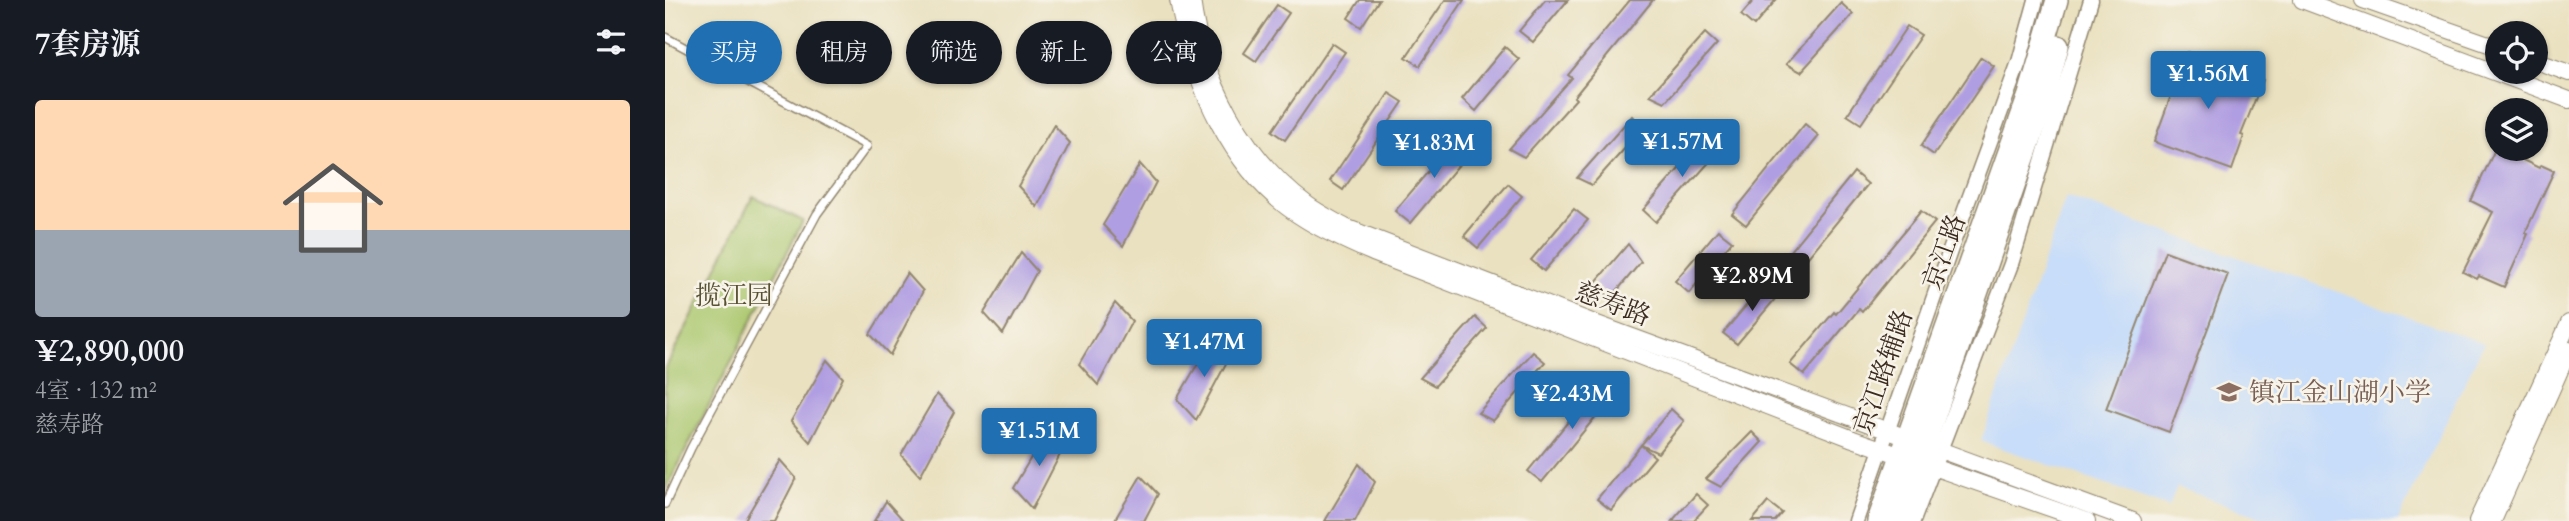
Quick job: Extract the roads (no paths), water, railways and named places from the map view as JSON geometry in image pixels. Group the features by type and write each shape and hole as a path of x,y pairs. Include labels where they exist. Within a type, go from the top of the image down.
{"main road":[{"name":"京江路","path":"1898,521 1912,450 2029,95 2057,0"},
{"name":"京江路","path":"1878,521 1912,450 2043,103 2071,0"}],"street":[{"name":"慈寿路","path":"1178,0 1197,78 1210,109 1267,190 1304,219 1373,253 1912,450 2133,521"},
{"name":"慈寿路","path":"1192,0 1196,30 1207,65 1235,124 1278,178 1309,205 1345,227 1597,324 2087,521"},
{"name":"京江路辅路","path":"1913,521 1912,450 1951,248 2019,62 2036,0"},
{"name":"京江路辅路","path":"1856,521 1912,450 2011,264 2091,0"},
{"path":"2302,0 2569,100"},
{"path":"2363,0 2485,43"},
{"path":"2548,65 2569,73"},
{"path":"2477,521 2569,323"},
{"path":"2493,521 2569,350"}],"lane":[{"path":"665,37 867,146 817,214 691,448 665,504"}],"place":[{"name":"镇江金山湖小学","path":"2229,392"}],"park label":[{"name":"揽江园","path":"734,295"}]}
